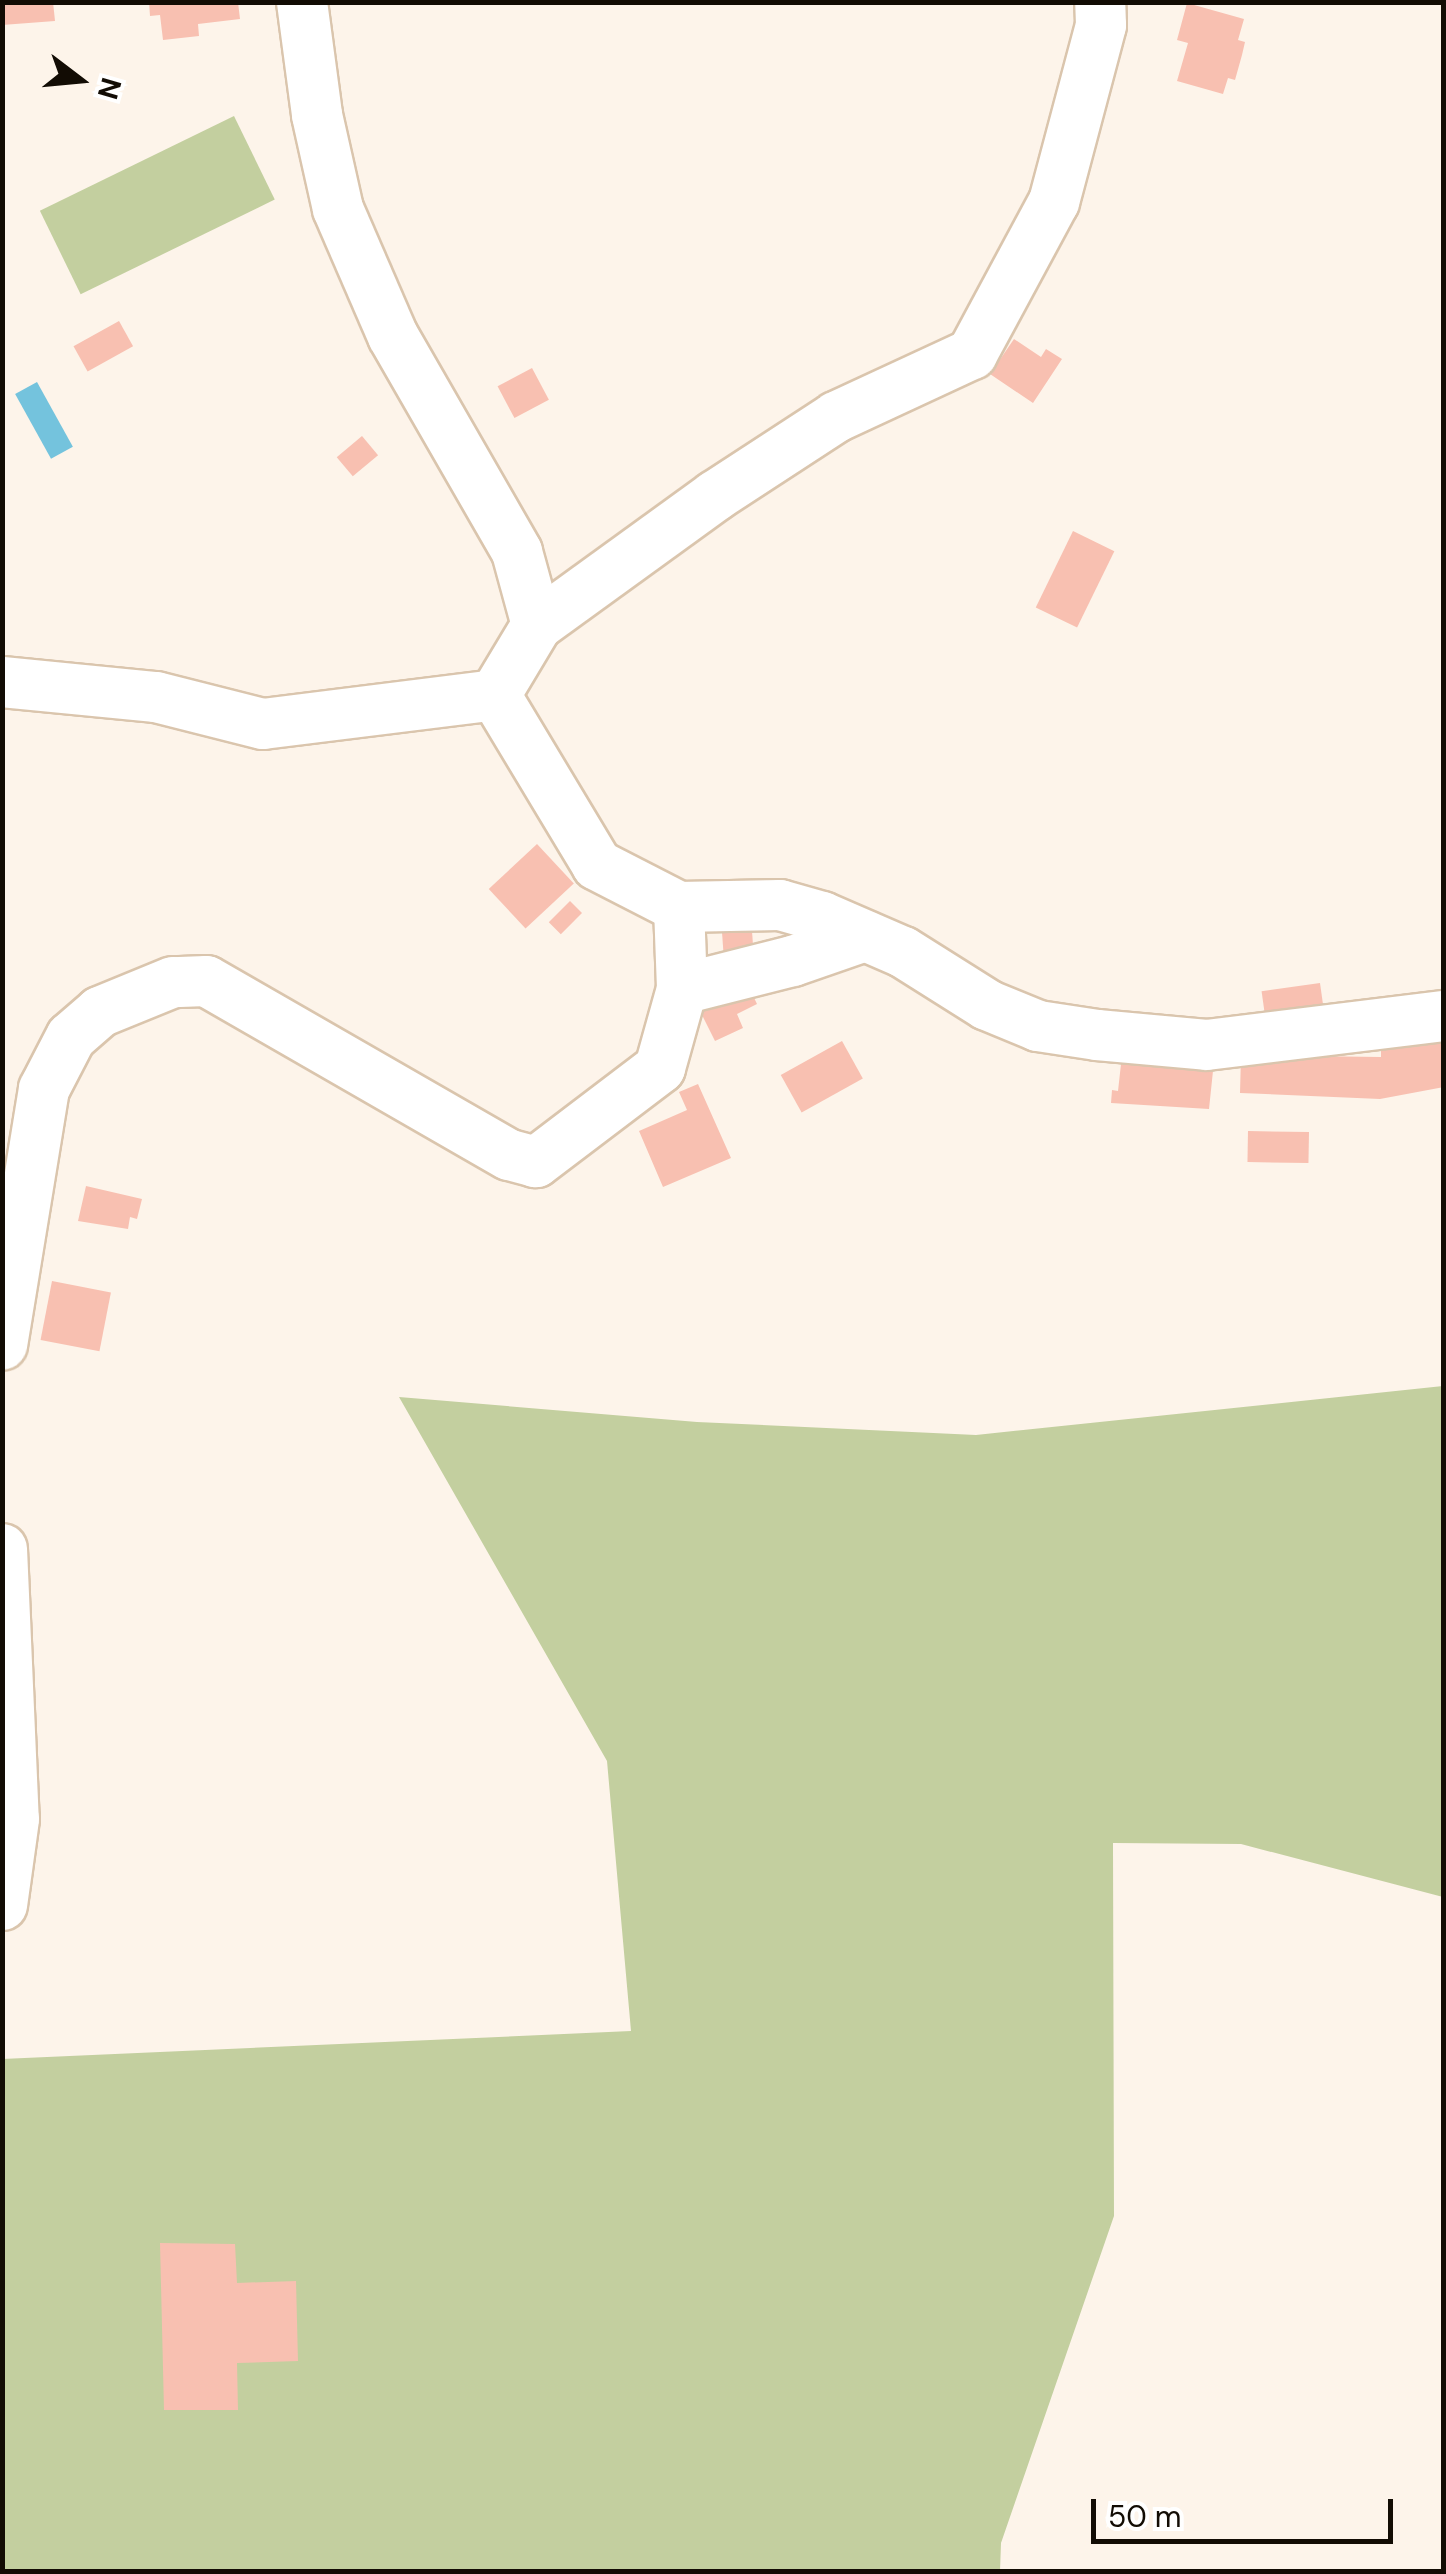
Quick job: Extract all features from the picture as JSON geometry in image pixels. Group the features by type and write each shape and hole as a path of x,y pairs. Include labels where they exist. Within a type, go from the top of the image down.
{"street":[{"path":"302,2 318,115 338,209 393,336 517,552 537,625"},
{"path":"494,695 537,625 715,496 836,416 972,354 1054,202 1101,25 1100,2"},
{"path":"2,682 156,697 263,724 494,695"},
{"path":"494,695 597,865 679,907 780,905 903,952 987,1005 1038,1026 1098,1035 1207,1045 1444,1016"},
{"path":"2,1345 44,1089 71,1037 100,1012 173,982 206,982 510,1155 536,1162 660,1068 682,989 679,907"},
{"path":"682,989 793,961 865,936"},
{"path":"2,1549 14,1819 2,1905"}],"green space":[{"path":"234,116 275,200 81,294 40,211"},
{"path":"1443,1386 1443,1897 1241,1844 1113,1843 1114,2216 1001,2543 1000,2571 3,2571 2,2059 631,2031 607,1761 399,1397 697,1422 976,1435"}],"water":[{"path":"37,382 73,447 51,459 15,394"}],"building":[{"path":"2,2 53,2 55,21 2,25"},
{"path":"149,2 238,2 240,19 198,24 199,36 163,40 160,15 150,16"},
{"path":"1187,3 1244,19 1238,40 1245,42 1235,80 1228,78 1223,94 1177,81 1188,43 1177,40"},
{"path":"119,321 133,346 88,372 74,346"},
{"path":"1014,339 1041,357 1046,349 1062,359 1033,403 990,374"},
{"path":"532,368 549,400 514,418 498,386"},
{"path":"362,436 378,455 353,476 337,457"},
{"path":"1073,531 1114,551 1077,628 1036,607"},
{"path":"537,844 574,883 526,929 489,889"},
{"path":"570,901 582,913 561,934 549,922"},
{"path":"752,931 754,961 724,963 722,933"},
{"path":"1320,983 1325,1018 1266,1026 1262,991"},
{"path":"748,985 757,1004 737,1014 743,1028 715,1041 699,1009"},
{"path":"842,1041 863,1079 802,1113 781,1075"},
{"path":"1381,1041 1444,1043 1444,1087 1380,1099 1240,1093 1241,1055 1381,1057"},
{"path":"1122,1055 1150,1058 1150,1066 1213,1071 1209,1109 1111,1103 1112,1090 1118,1091"},
{"path":"698,1084 731,1158 663,1187 639,1131 687,1110 679,1092"},
{"path":"1248,1131 1309,1132 1308,1163 1247,1162"},
{"path":"86,1186 142,1199 137,1219 130,1217 128,1229 78,1221"},
{"path":"52,1281 111,1292 99,1351 41,1340"},
{"path":"160,2243 235,2244 237,2283 296,2281 298,2361 237,2363 238,2410 164,2410"}]}
